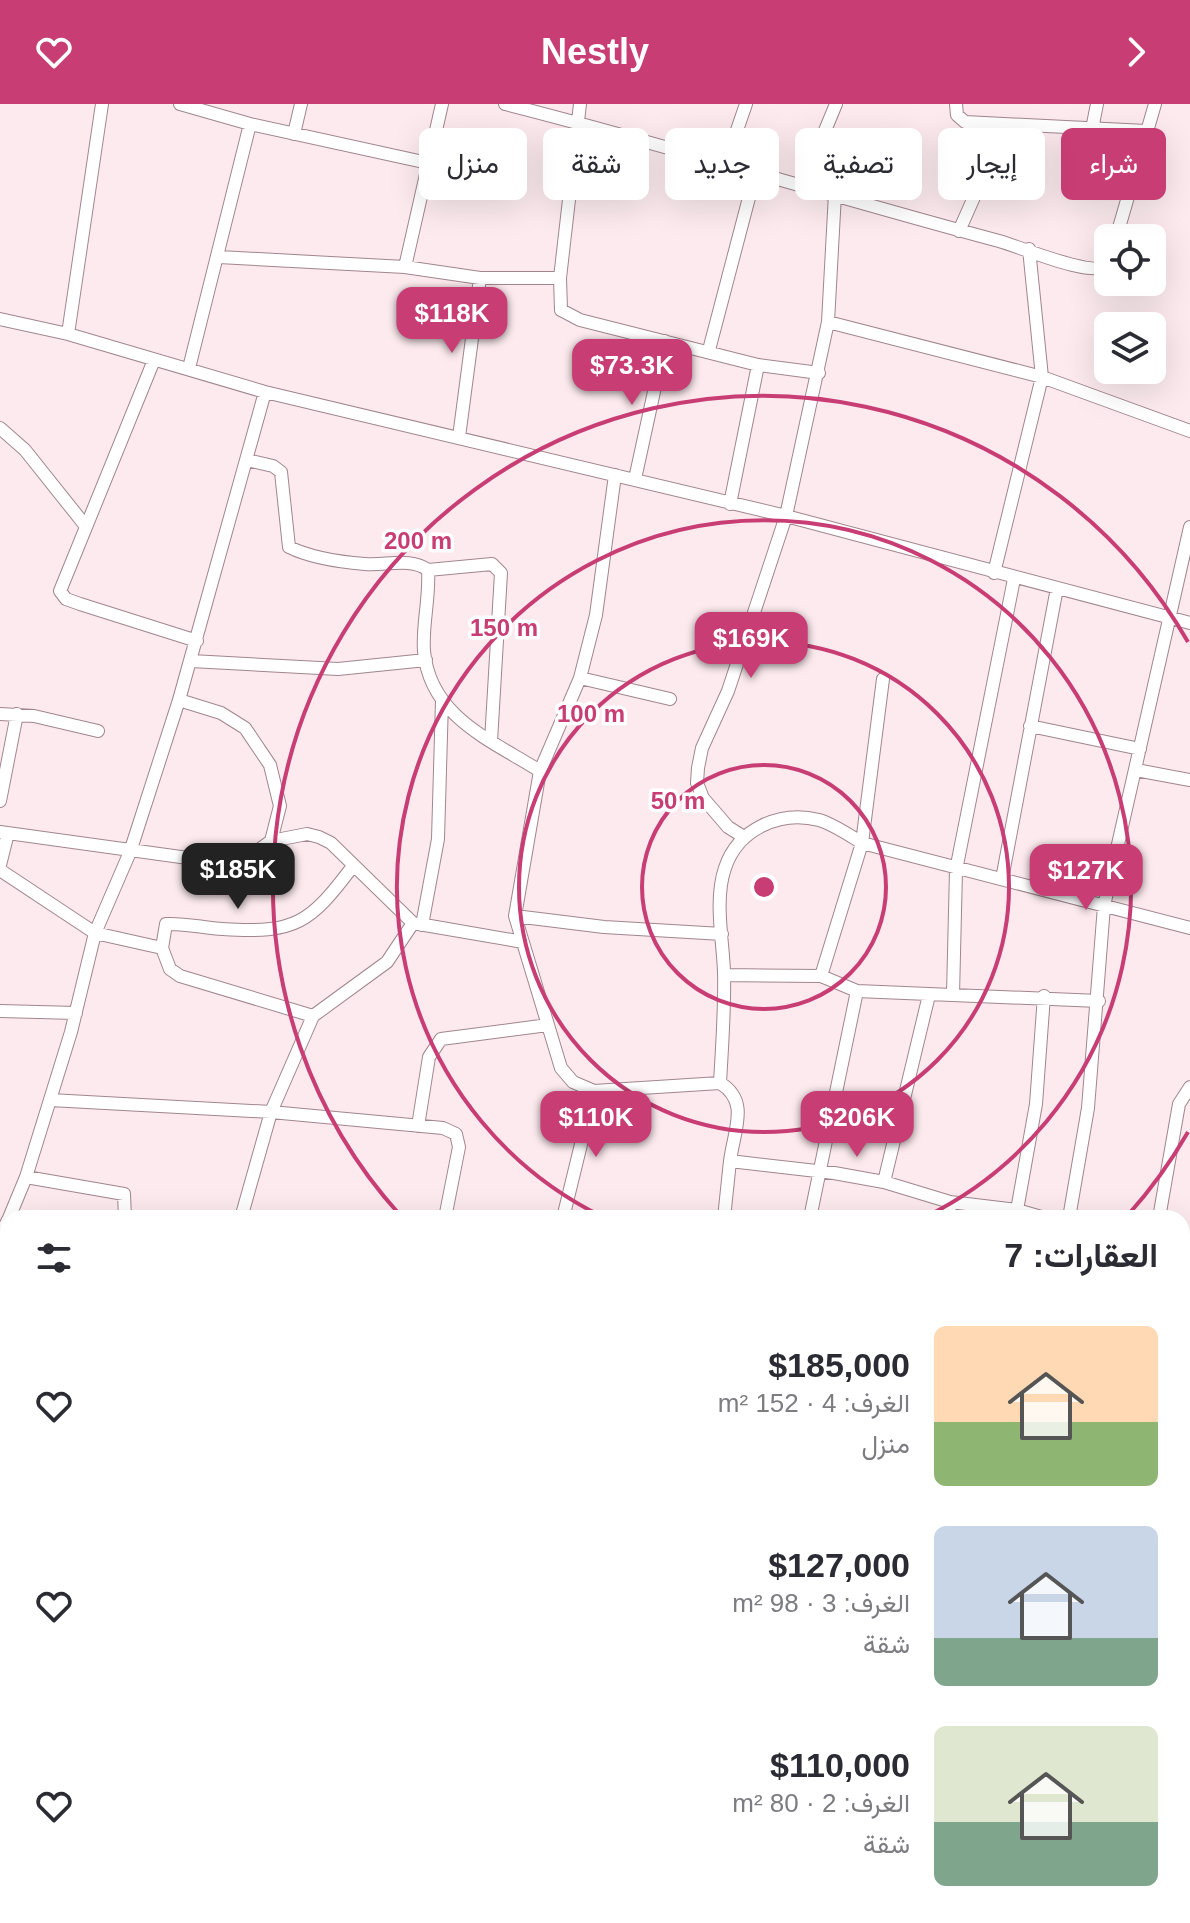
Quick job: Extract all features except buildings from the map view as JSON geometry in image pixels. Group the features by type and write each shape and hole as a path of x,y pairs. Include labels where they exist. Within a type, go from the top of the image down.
{"street":[{"path":"68,334 102,104"},
{"path":"294,134 301,104"},
{"path":"436,128 442,104"},
{"path":"505,104 665,146"},
{"path":"580,104 560,278 561,310 580,320 709,350 758,365 819,373"},
{"path":"738,128 746,104"},
{"path":"826,128 836,104"},
{"path":"956,104 957,115 965,122 1070,128"},
{"path":"1092,128 1097,104"},
{"path":"1147,128 1155,104"},
{"path":"185,105 250,124 419,161"},
{"path":"189,368 250,124"},
{"path":"959,231 1006,125"},
{"path":"405,267 420,200"},
{"path":"709,350 748,200"},
{"path":"744,837 721,820 703,798 697,783 698,768 786,516 828,322 835,200"},
{"path":"855,200 1094,271"},
{"path":"1120,224 1127,200"},
{"path":"994,573 1042,377 1029,249"},
{"path":"219,257 405,267 480,278 560,278"},
{"path":"459,437 480,278"},
{"path":"0,319 68,334 265,392 786,516 1014,579 1190,623"},
{"path":"828,322 1042,377 1190,431"},
{"path":"635,479 665,341"},
{"path":"154,360 84,524 60,591 66,599 197,641"},
{"path":"730,504 758,365"},
{"path":"12,1210 26,1177 50,1100 76,1013 95,933 130,852 179,700 265,392"},
{"path":"0,428 25,450 84,524"},
{"path":"247,460 273,466 281,472 289,547 301,553 366,564 420,564 428,570 492,564 501,573 491,741"},
{"path":"615,475 596,615 580,678 540,771 515,916 561,1068 573,1082 594,1091 720,1083 732,1090 739,1101 725,1210"},
{"path":"1070,1210 1088,1108 1099,1001 1104,906 1190,527"},
{"path":"428,570 426,660 442,701 467,728 540,771"},
{"path":"953,995 956,870 1014,579"},
{"path":"1002,879 1057,588"},
{"path":"191,661 338,669 426,660"},
{"path":"580,678 670,699"},
{"path":"821,976 862,843 883,679"},
{"path":"179,700 221,713 245,728 270,765 280,806 271,841"},
{"path":"243,1210 271,1112 313,1016 387,962 418,924 438,839 442,701"},
{"path":"0,714 17,714 98,731"},
{"path":"0,801 17,714"},
{"path":"1030,726 1140,749"},
{"path":"1136,770 1190,780"},
{"path":"720,1083 725,868 744,837 764,823 789,817 820,821 862,843 956,870 1190,928"},
{"path":"162,948 95,933 0,867 4,832 224,863 248,858 271,841 307,834 331,843 418,924 523,942"},
{"path":"313,1016 180,976 170,969 162,948 166,924 275,930 303,922 324,905 353,866"},
{"path":"515,916 604,927 722,934"},
{"path":"724,975 821,976 857,991 1044,996 1099,1001"},
{"path":"812,1210 857,991"},
{"path":"884,1182 929,995"},
{"path":"730,1161 821,1170 884,1182 950,1202 1017,1210 1036,1104 1044,996"},
{"path":"0,1011 76,1013"},
{"path":"418,1126 429,1057 441,1039 548,1025"},
{"path":"1160,1210 1179,1104 1190,1087"},
{"path":"565,1210 594,1091"},
{"path":"50,1100 271,1112 443,1128 456,1134 459,1147 447,1210"},
{"path":"26,1177 124,1194 125,1210"},
{"path":"950,1202 950,1210"}]}
